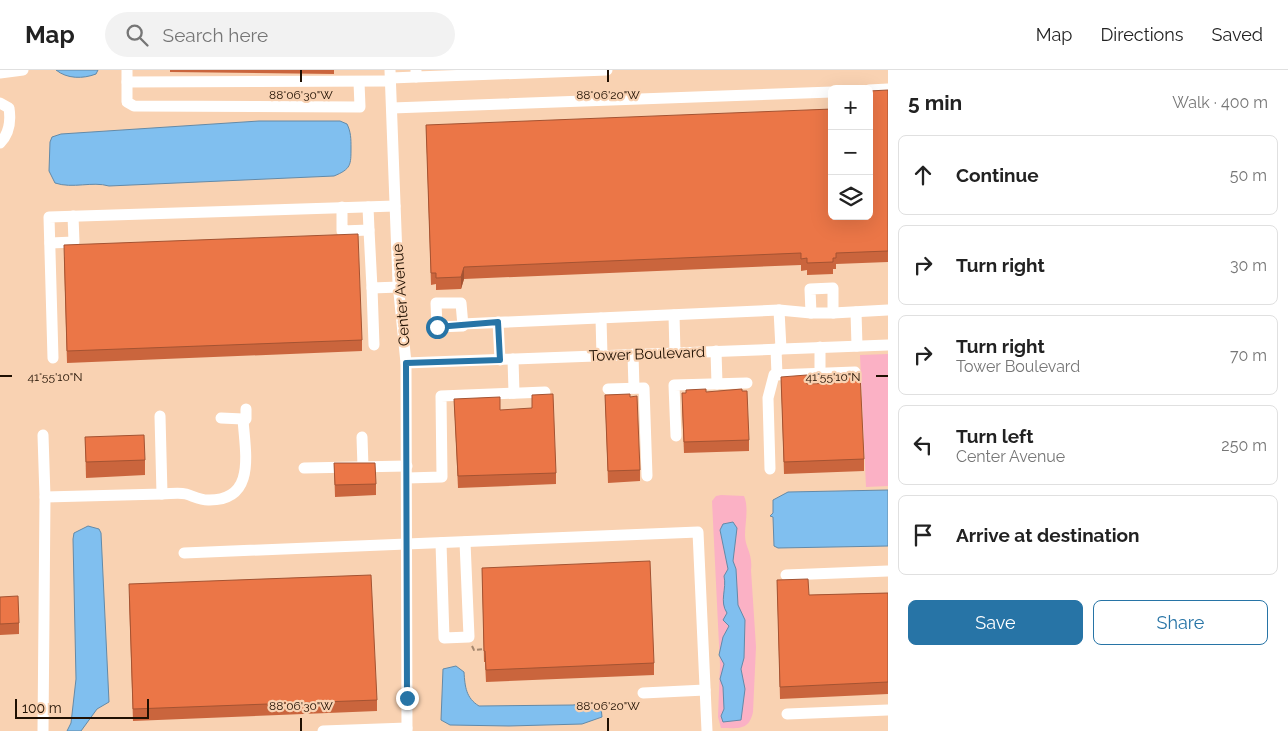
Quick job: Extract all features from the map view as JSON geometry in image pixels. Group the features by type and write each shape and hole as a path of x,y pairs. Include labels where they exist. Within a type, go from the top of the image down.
{"street":[{"path":"0,73 23,70"},
{"path":"127,70 127,102 134,106 360,106 356,78"},
{"path":"127,82 356,78 416,73 607,70"},
{"name":"Center Avenue","path":"391,76 399,287 406,363 407,729"},
{"path":"873,90 888,89"},
{"path":"392,108 828,92"},
{"path":"0,103 9,108 10,114 7,134 0,143"},
{"path":"368,206 374,345"},
{"path":"54,358 49,217 395,206"},
{"path":"342,207 342,231 369,230"},
{"path":"50,243 74,242 73,216"},
{"path":"372,288 399,287"},
{"path":"811,314 810,289 833,288 833,313"},
{"path":"776,375 779,310"},
{"path":"462,324 779,310 811,314 888,310"},
{"path":"856,312 857,346"},
{"path":"674,315 675,353"},
{"path":"601,318 602,356"},
{"path":"498,322 500,360"},
{"name":"Tower Boulevard","path":"406,363 888,345"},
{"path":"820,347 820,373"},
{"path":"716,351 717,384"},
{"path":"633,354 634,388"},
{"path":"513,359 514,393"},
{"path":"770,469 768,398 771,380 774,375 854,372"},
{"path":"676,436 674,385 747,383"},
{"path":"608,389 644,388 647,476"},
{"path":"407,478 442,477 441,396 545,392"},
{"path":"45,497 183,493 208,500 222,499 237,491 245,475 245,414 221,418"},
{"path":"160,416 162,494"},
{"path":"43,435 45,497 44,731"},
{"path":"362,437 362,467"},
{"path":"304,468 407,466"},
{"path":"184,553 698,532 707,731"},
{"path":"440,543 444,638 470,637 465,542"},
{"path":"786,576 888,571"},
{"path":"643,693 705,690"},
{"path":"787,714 888,710"},
{"path":"323,731 407,729"}],"shaded area":[{"path":"888,354 888,486 866,487 860,355"},
{"path":"716,496 744,496 747,510 745,540 751,564 756,647 753,712 749,723 738,728 721,728 718,717 720,665 712,501"}],"water":[{"path":"56,70 98,70 96,74 86,77 70,77"},
{"path":"259,121 340,121 347,124 351,142 349,166 334,176 109,186 96,184 62,185 55,183 49,171 50,142 52,137 61,134"},
{"path":"888,490 888,546 778,548 774,546 773,517 770,516 773,513 773,500 788,492"},
{"path":"733,522 737,528 733,561 736,569 738,605 745,620 744,658 741,669 745,689 741,720 723,722 721,716 724,709 723,687 720,679 724,664 719,655 723,637 729,626 723,620 727,613 723,599 724,576 728,569 720,530 723,524"},
{"path":"88,526 99,529 101,533 109,702 97,709 81,731 67,731 71,723 76,679 73,539 74,533"},
{"path":"456,666 464,672 467,692 471,699 479,706 573,705 587,703 601,707 602,717 582,724 450,725 441,720 443,669"}],"building":[{"path":"888,90 888,251 836,253 836,258 833,258 833,262 807,263 807,258 801,259 801,253 464,267 461,277 436,278 436,273 431,273 426,125 828,109 828,220 873,220 873,91"},
{"path":"358,234 362,340 67,351 64,245"},
{"path":"860,373 864,459 784,462 781,377 807,375 807,384 835,383 834,374"},
{"path":"706,389 706,392 742,389 742,391 747,391 749,440 684,442 682,393 686,393 686,390"},
{"path":"553,394 556,473 458,476 454,399 500,397 500,410 532,408 532,395"},
{"path":"630,394 630,397 637,396 640,470 608,471 605,395"},
{"path":"144,435 145,460 86,462 85,437"},
{"path":"334,463 375,463 376,484 335,485"},
{"path":"650,561 654,663 486,670 482,568"},
{"path":"371,575 377,700 133,709 129,584"},
{"path":"808,579 809,595 888,593 888,682 780,687 777,580"},
{"path":"18,596 19,623 0,624 0,597"}],"route":[{"path":"407,698 406,363 500,360 498,322 437,327"}]}
